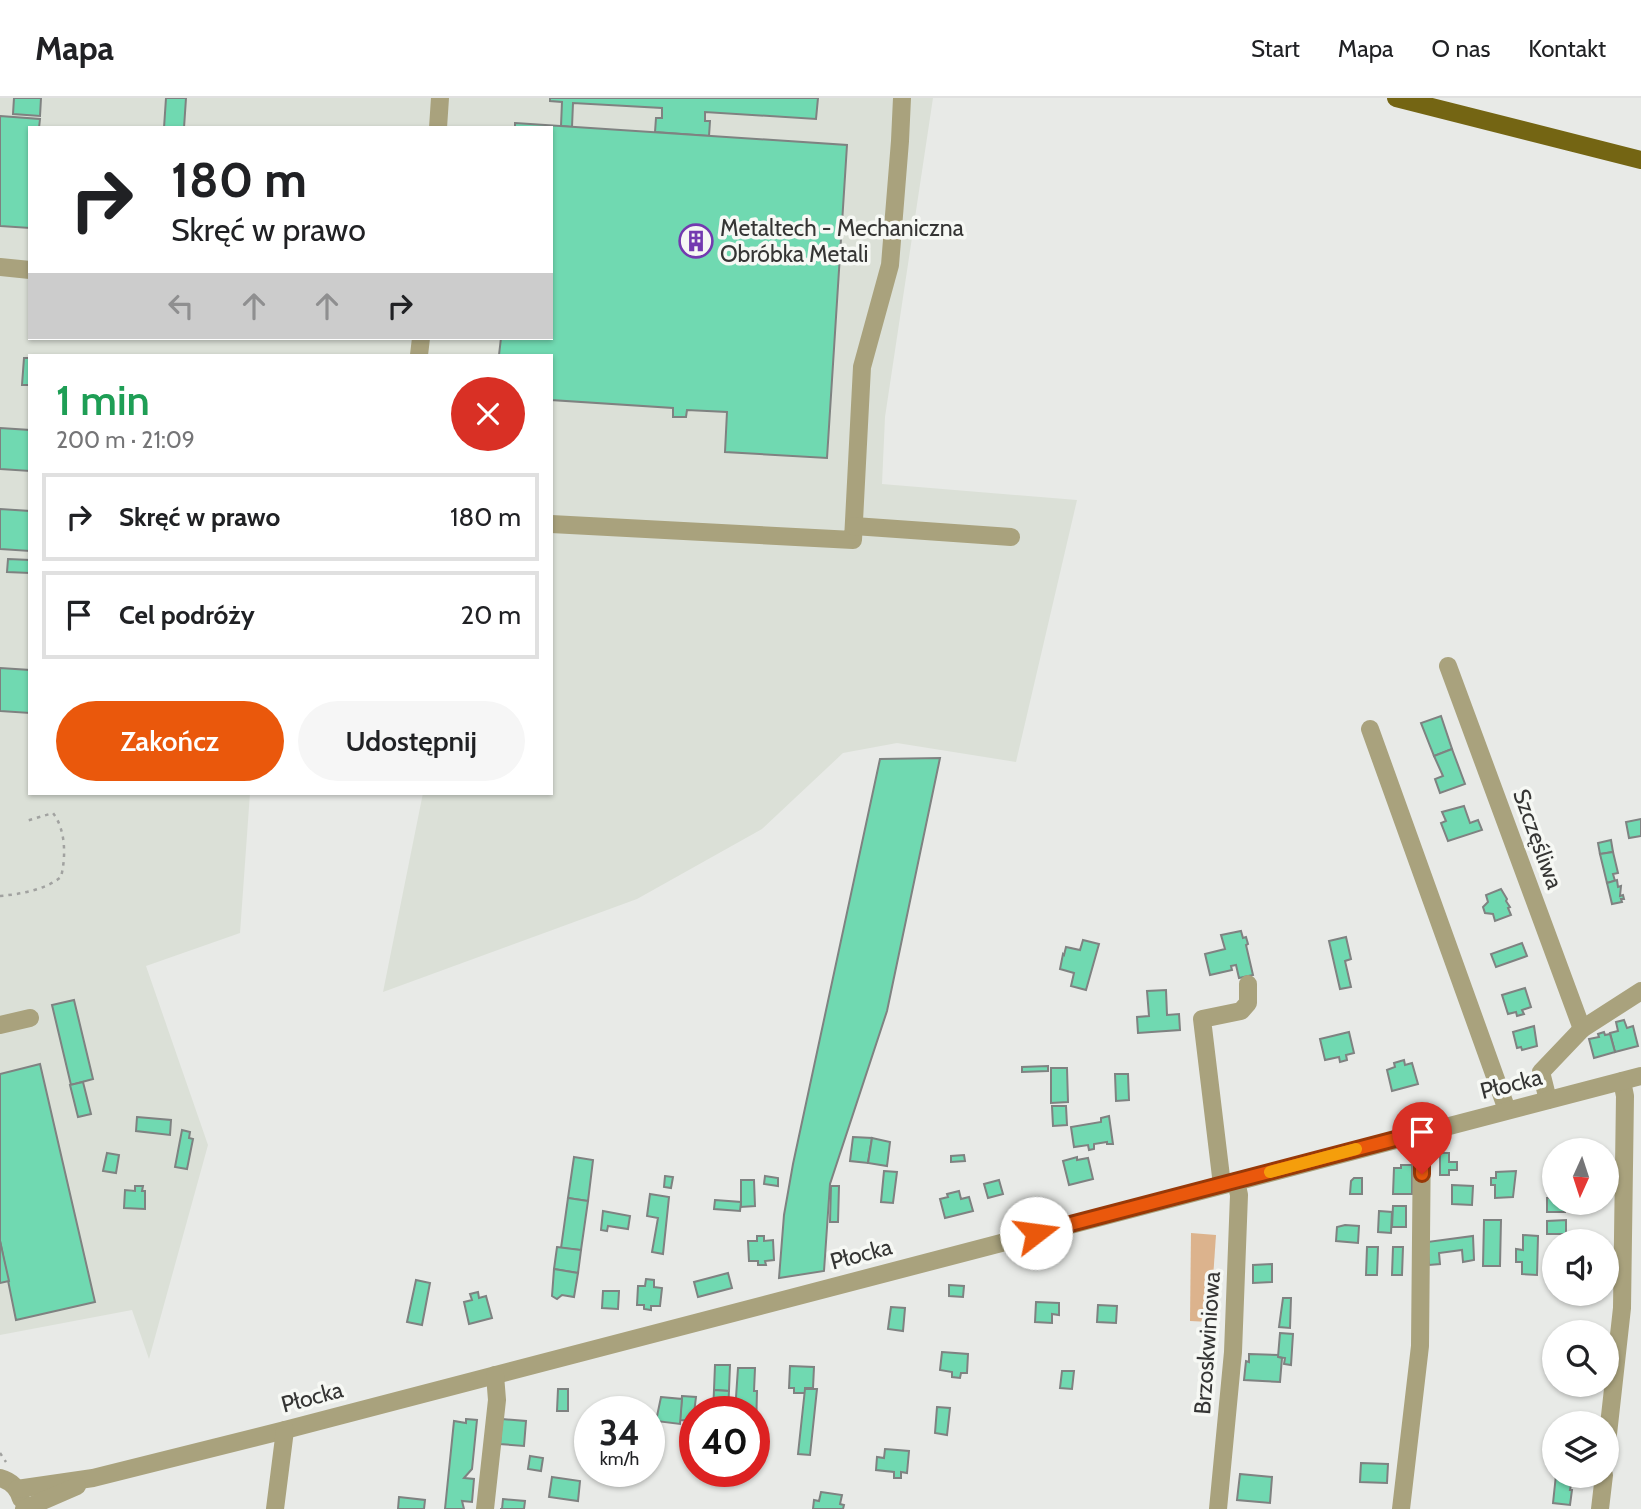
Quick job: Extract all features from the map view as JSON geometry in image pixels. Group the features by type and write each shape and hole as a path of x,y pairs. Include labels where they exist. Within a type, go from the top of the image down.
{"main road":[{"path":"1396,98 1641,160"}],"street":[{"path":"438,126 440,98"},
{"path":"553,524 853,540 862,367 890,265 902,98"},
{"path":"0,267 28,270"},
{"path":"854,526 1011,537"},
{"name":"Szczęśliwa","path":"1448,666 1582,1029"},
{"path":"1370,729 1507,1110"},
{"name":"Brzoskwiniowa","path":"1218,1509 1233,1352 1239,1195 1229,1183 1195,1021 1241,1011 1248,1003 1248,984"},
{"path":"1548,1100 1541,1072 1582,1029 1641,991"},
{"path":"0,1025 30,1018"},
{"name":"Płocka","path":"17,1489 93,1479 1641,1076"},
{"path":"1611,1411 1622,1308 1625,1096 1622,1080"},
{"path":"1401,1509 1420,1346 1422,1132"},
{"path":"485,1509 497,1399 495,1375"},
{"path":"275,1509 285,1430"},
{"path":"0,1478 17,1489 23,1509"},
{"name":"Płocka","path":"23,1509 93,1479"},
{"path":"1601,1509 1603,1488"}],"path":[{"path":"0,896 29,892 55,883 61,877 64,849 58,820 53,813 26,821"}],"shaded area":[{"path":"0,98 933,98 885,417 882,484 1077,500 1016,762 897,743 843,753 762,829 637,899 383,992 423,795 553,795 553,354 28,354 28,795 250,795 240,933 146,966 208,1145 149,1359 132,1310 0,1335"},
{"path":"1191,1233 1216,1235 1210,1322 1190,1321"}],"building":[{"path":"14,98 41,98 40,116 13,114"},
{"path":"166,98 186,98 184,126 164,126"},
{"path":"550,98 818,98 816,119 705,112 705,121 710,121 709,136 655,132 656,118 662,118 662,108 573,103 572,127 561,126 562,102 550,101"},
{"path":"0,116 40,119 39,126 28,126 28,228 0,226"},
{"name":"Metaltech - Mechaniczna Obróbka Metali","path":"515,123 847,145 827,458 725,452 727,412 687,410 686,417 673,417 673,408 553,400 553,354 499,354 501,340 553,340 553,126 515,126"},
{"path":"24,358 28,358 28,385 22,385"},
{"path":"0,428 28,430 28,471 0,469"},
{"path":"0,509 28,511 28,551 0,549"},
{"path":"8,559 28,560 28,573 7,572"},
{"path":"0,668 28,670 28,713 0,711"},
{"path":"1441,716 1452,749 1434,756 1421,723"},
{"path":"1452,749 1465,784 1440,793 1435,779 1443,776 1434,756"},
{"path":"940,758 887,1011 830,1184 824,1271 779,1278 784,1215 793,1164 880,759"},
{"path":"1464,806 1470,823 1478,820 1482,830 1448,841 1441,823 1446,821 1442,812"},
{"path":"1641,819 1641,836 1629,838 1626,822"},
{"path":"1611,840 1613,852 1600,854 1598,843"},
{"path":"1613,852 1618,873 1613,874 1615,881 1607,883 1600,854"},
{"path":"1617,880 1618,887 1621,886 1620,896 1623,895 1624,899 1612,904 1607,883"},
{"path":"1501,889 1511,915 1495,921 1493,914 1485,913 1483,907 1488,902 1486,895"},
{"path":"1241,931 1248,944 1246,945 1253,975 1239,978 1236,965 1231,966 1232,970 1210,975 1205,954 1225,949 1221,935"},
{"path":"1346,937 1351,959 1345,961 1351,987 1340,989 1329,941"},
{"path":"1083,940 1099,944 1086,990 1071,986 1074,973 1060,969 1066,947 1080,950"},
{"path":"1522,943 1527,956 1496,967 1491,954"},
{"path":"1525,988 1531,1007 1522,1010 1524,1014 1508,1014 1502,995"},
{"path":"1166,990 1167,1015 1179,1014 1180,1030 1138,1033 1137,1017 1149,1016 1147,991"},
{"path":"74,1000 93,1079 71,1085 52,1005"},
{"path":"1624,1020 1627,1028 1633,1026 1638,1046 1615,1052 1610,1033 1618,1031 1616,1022"},
{"path":"1534,1026 1537,1046 1522,1050 1521,1047 1517,1048 1513,1032"},
{"path":"1349,1032 1354,1053 1346,1055 1347,1060 1340,1062 1339,1057 1325,1060 1320,1039"},
{"path":"1604,1032 1605,1035 1610,1034 1615,1052 1594,1058 1589,1039 1599,1037 1598,1034"},
{"path":"1404,1060 1405,1065 1412,1063 1418,1084 1392,1091 1387,1070 1395,1067 1394,1063"},
{"path":"40,1064 95,1302 16,1320 0,1241 0,1074"},
{"path":"1048,1066 1048,1071 1022,1072 1022,1067"},
{"path":"1051,1068 1067,1068 1068,1102 1051,1103"},
{"path":"1115,1074 1128,1074 1129,1100 1116,1101"},
{"path":"83,1082 91,1114 78,1117 70,1085"},
{"path":"1052,1106 1066,1106 1067,1125 1053,1126"},
{"path":"1109,1116 1113,1144 1094,1144 1094,1149 1089,1150 1088,1145 1074,1147 1071,1127 1101,1122 1101,1118"},
{"path":"137,1117 171,1120 170,1135 136,1131"},
{"path":"182,1130 190,1132 189,1138 193,1139 187,1169 175,1167"},
{"path":"853,1137 872,1138 868,1163 850,1161"},
{"path":"872,1138 890,1142 887,1166 868,1163"},
{"path":"107,1153 119,1155 116,1173 103,1171"},
{"path":"1440,1153 1449,1153 1449,1162 1457,1162 1457,1170 1449,1170 1449,1175 1440,1175"},
{"path":"964,1155 965,1161 951,1162 951,1156"},
{"path":"574,1157 593,1160 588,1201 568,1198"},
{"path":"1077,1157 1077,1160 1088,1158 1093,1179 1069,1185 1063,1161"},
{"path":"1401,1165 1412,1165 1412,1194 1393,1194 1394,1168 1401,1168"},
{"path":"884,1171 897,1172 893,1203 881,1202"},
{"path":"1516,1171 1513,1197 1495,1198 1495,1185 1491,1185 1491,1178 1496,1178 1496,1172"},
{"path":"665,1176 673,1177 671,1188 664,1187"},
{"path":"765,1176 778,1178 778,1186 764,1184"},
{"path":"1354,1178 1362,1178 1362,1194 1350,1194 1351,1181"},
{"path":"741,1180 754,1180 755,1206 741,1207"},
{"path":"999,1180 1003,1194 988,1198 984,1184"},
{"path":"1452,1185 1473,1186 1472,1205 1452,1204"},
{"path":"135,1186 143,1186 145,1209 124,1208 125,1190 135,1191"},
{"path":"831,1186 839,1186 838,1222 830,1222"},
{"path":"959,1191 961,1199 969,1197 973,1211 945,1218 940,1199"},
{"path":"650,1194 669,1197 663,1254 652,1252 658,1218 647,1216"},
{"path":"568,1198 588,1201 581,1250 561,1248"},
{"path":"715,1200 741,1202 740,1211 714,1209"},
{"path":"1393,1206 1406,1206 1406,1227 1392,1227"},
{"path":"603,1211 630,1216 628,1229 608,1226 607,1231 601,1230"},
{"path":"1379,1211 1392,1212 1391,1233 1378,1232"},
{"path":"1484,1220 1501,1220 1500,1266 1483,1266"},
{"path":"1566,1220 1566,1229 1547,1229 1547,1221"},
{"path":"1359,1226 1358,1243 1336,1241 1337,1227"},
{"path":"1523,1235 1538,1236 1537,1275 1522,1274 1522,1262 1516,1262 1516,1249 1523,1250"},
{"path":"757,1236 764,1236 764,1241 773,1240 774,1260 765,1261 766,1265 749,1261 748,1241 757,1241"},
{"path":"1473,1236 1474,1260 1463,1262 1462,1250 1439,1253 1440,1264 1429,1265 1427,1242"},
{"path":"0,1241 9,1281 0,1283"},
{"path":"557,1247 581,1250 578,1273 554,1269"},
{"path":"1367,1247 1378,1247 1377,1275 1366,1275"},
{"path":"1393,1247 1403,1247 1402,1275 1392,1275"},
{"path":"1272,1264 1272,1282 1253,1283 1253,1265"},
{"path":"554,1269 578,1273 574,1297 562,1295 557,1299 552,1296"},
{"path":"728,1273 732,1288 698,1297 694,1282"},
{"path":"646,1279 654,1280 654,1287 662,1288 660,1306 651,1306 651,1310 644,1309 644,1305 637,1305 638,1286 645,1286"},
{"path":"416,1280 430,1283 422,1325 407,1322"},
{"path":"949,1285 964,1286 963,1297 949,1296"},
{"path":"603,1291 619,1291 618,1309 602,1308"},
{"path":"478,1292 479,1298 486,1296 492,1318 469,1324 464,1302 472,1300 470,1294"},
{"path":"1283,1298 1291,1298 1290,1328 1279,1327"},
{"path":"1036,1302 1059,1303 1059,1315 1052,1314 1052,1323 1035,1322"},
{"path":"1098,1305 1117,1306 1116,1323 1097,1322"},
{"path":"891,1307 905,1308 903,1331 888,1329"},
{"path":"1280,1333 1293,1334 1291,1365 1284,1364 1285,1358 1278,1357"},
{"path":"942,1352 968,1354 967,1373 961,1373 960,1378 952,1377 952,1372 940,1370"},
{"path":"1249,1354 1278,1355 1282,1358 1280,1382 1244,1380"},
{"path":"715,1365 730,1365 729,1391 714,1390"},
{"path":"790,1366 814,1367 813,1388 805,1388 805,1393 794,1393 794,1388 789,1388"},
{"path":"738,1368 755,1368 754,1391 757,1391 757,1396 736,1396"},
{"path":"1062,1371 1074,1371 1072,1389 1060,1388"},
{"path":"558,1389 568,1389 568,1411 557,1411"},
{"path":"805,1389 817,1389 810,1455 798,1454"},
{"path":"714,1390 729,1391 729,1396 714,1396"},
{"path":"665,1397 679,1399 679,1424 665,1422"},
{"path":"937,1407 950,1408 947,1435 935,1433"},
{"path":"466,1419 477,1420 472,1469 464,1478 474,1479 472,1502 462,1501 464,1509 445,1509 454,1421 466,1423"},
{"path":"502,1419 526,1421 524,1446 500,1444"},
{"path":"885,1449 909,1451 907,1473 901,1472 901,1478 894,1478 894,1472 876,1470 877,1457 884,1458"},
{"path":"530,1456 543,1458 541,1471 528,1469"},
{"path":"1361,1463 1388,1464 1387,1483 1360,1482"},
{"path":"1240,1474 1272,1477 1270,1503 1237,1500"},
{"path":"552,1477 574,1480 574,1487 579,1487 578,1501 549,1497"},
{"path":"1555,1488 1572,1490 1570,1505 1553,1503"},
{"path":"821,1492 842,1495 840,1504 844,1505 843,1509 813,1509 814,1500 819,1501"},
{"path":"399,1497 425,1500 424,1509 398,1509"},
{"path":"503,1499 525,1501 524,1509 502,1509"}],"slow traffic":[{"path":"1270,1172 1356,1149"}],"place":[{"name":"Metaltech - Mechaniczna Obróbka Metali","path":"696,241"}],"route":[{"path":"1036,1233 1422,1132 1422,1174"}]}
